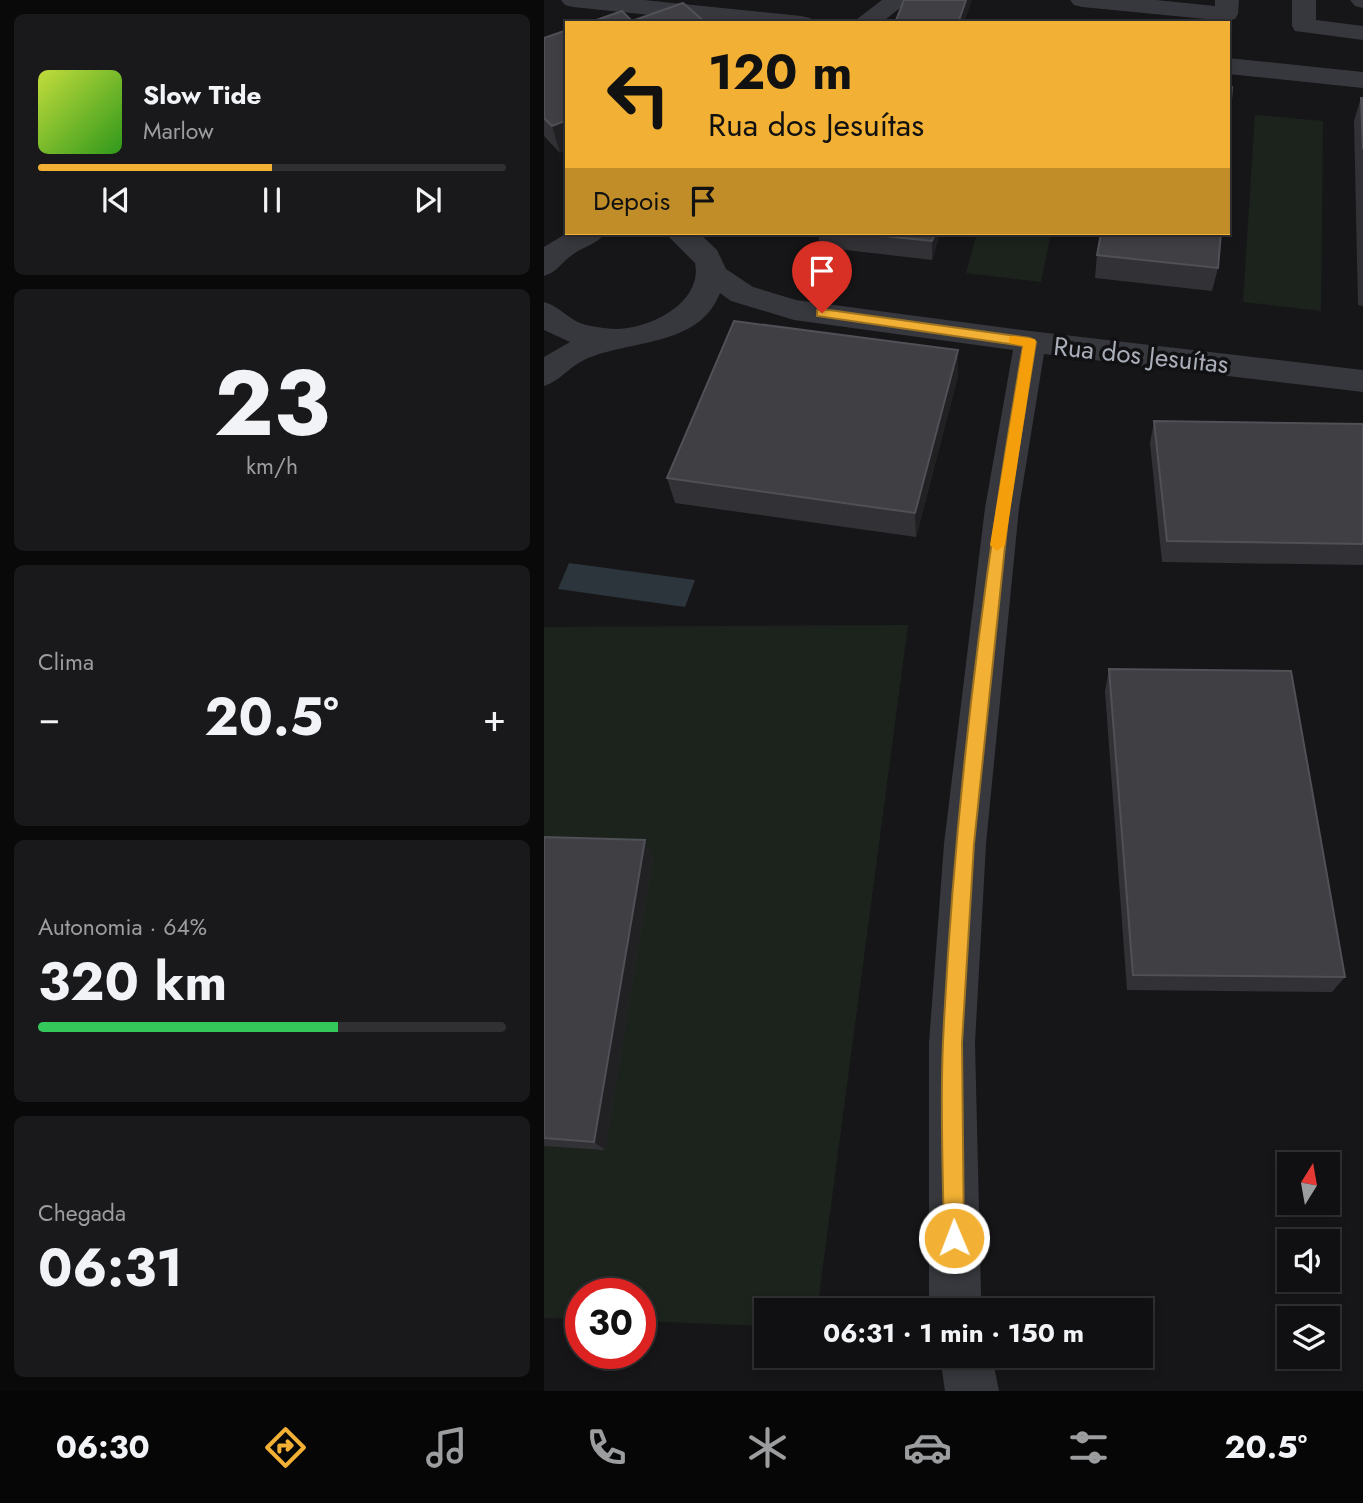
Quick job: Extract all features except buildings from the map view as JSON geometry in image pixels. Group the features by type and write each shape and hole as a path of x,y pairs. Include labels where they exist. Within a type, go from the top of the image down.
{"street":[{"path":"650,0 700,12"},
{"path":"867,21 898,0"},
{"path":"1092,8 1226,14 1227,0"},
{"path":"1304,0 1304,26 1363,33"},
{"path":"565,1 782,21"},
{"path":"735,16 753,21"},
{"path":"1230,66 1363,80"},
{"path":"544,267 550,257 587,235"},
{"path":"682,235 699,246 711,268 742,294 794,310"},
{"path":"673,324 694,309 707,292 721,235"},
{"path":"544,375 573,353 619,338 647,334 673,324 739,311 794,310"},
{"name":"Rua dos Jesuítas","path":"794,310 1030,342 1363,381"},
{"path":"544,312 566,331 591,337 619,338"},
{"path":"956,1298 952,1043 965,844 1002,508 1030,342"},
{"path":"968,1368 972,1391"}],"shaded area":[{"path":"1255,115 1323,121 1321,311 1243,302"},
{"path":"976,235 1051,235 1041,282 966,273"},
{"path":"569,563 695,580 685,607 558,589"},
{"path":"908,625 819,1298 754,1298 754,1326 656,1322 656,1278 565,1278 565,1319 544,1318 544,627"}],"slow traffic":[{"path":"997,545 1030,342 1014,340"}],"route":[{"path":"822,313 1030,342 1002,508 965,844 952,1043 954,1238"}]}
